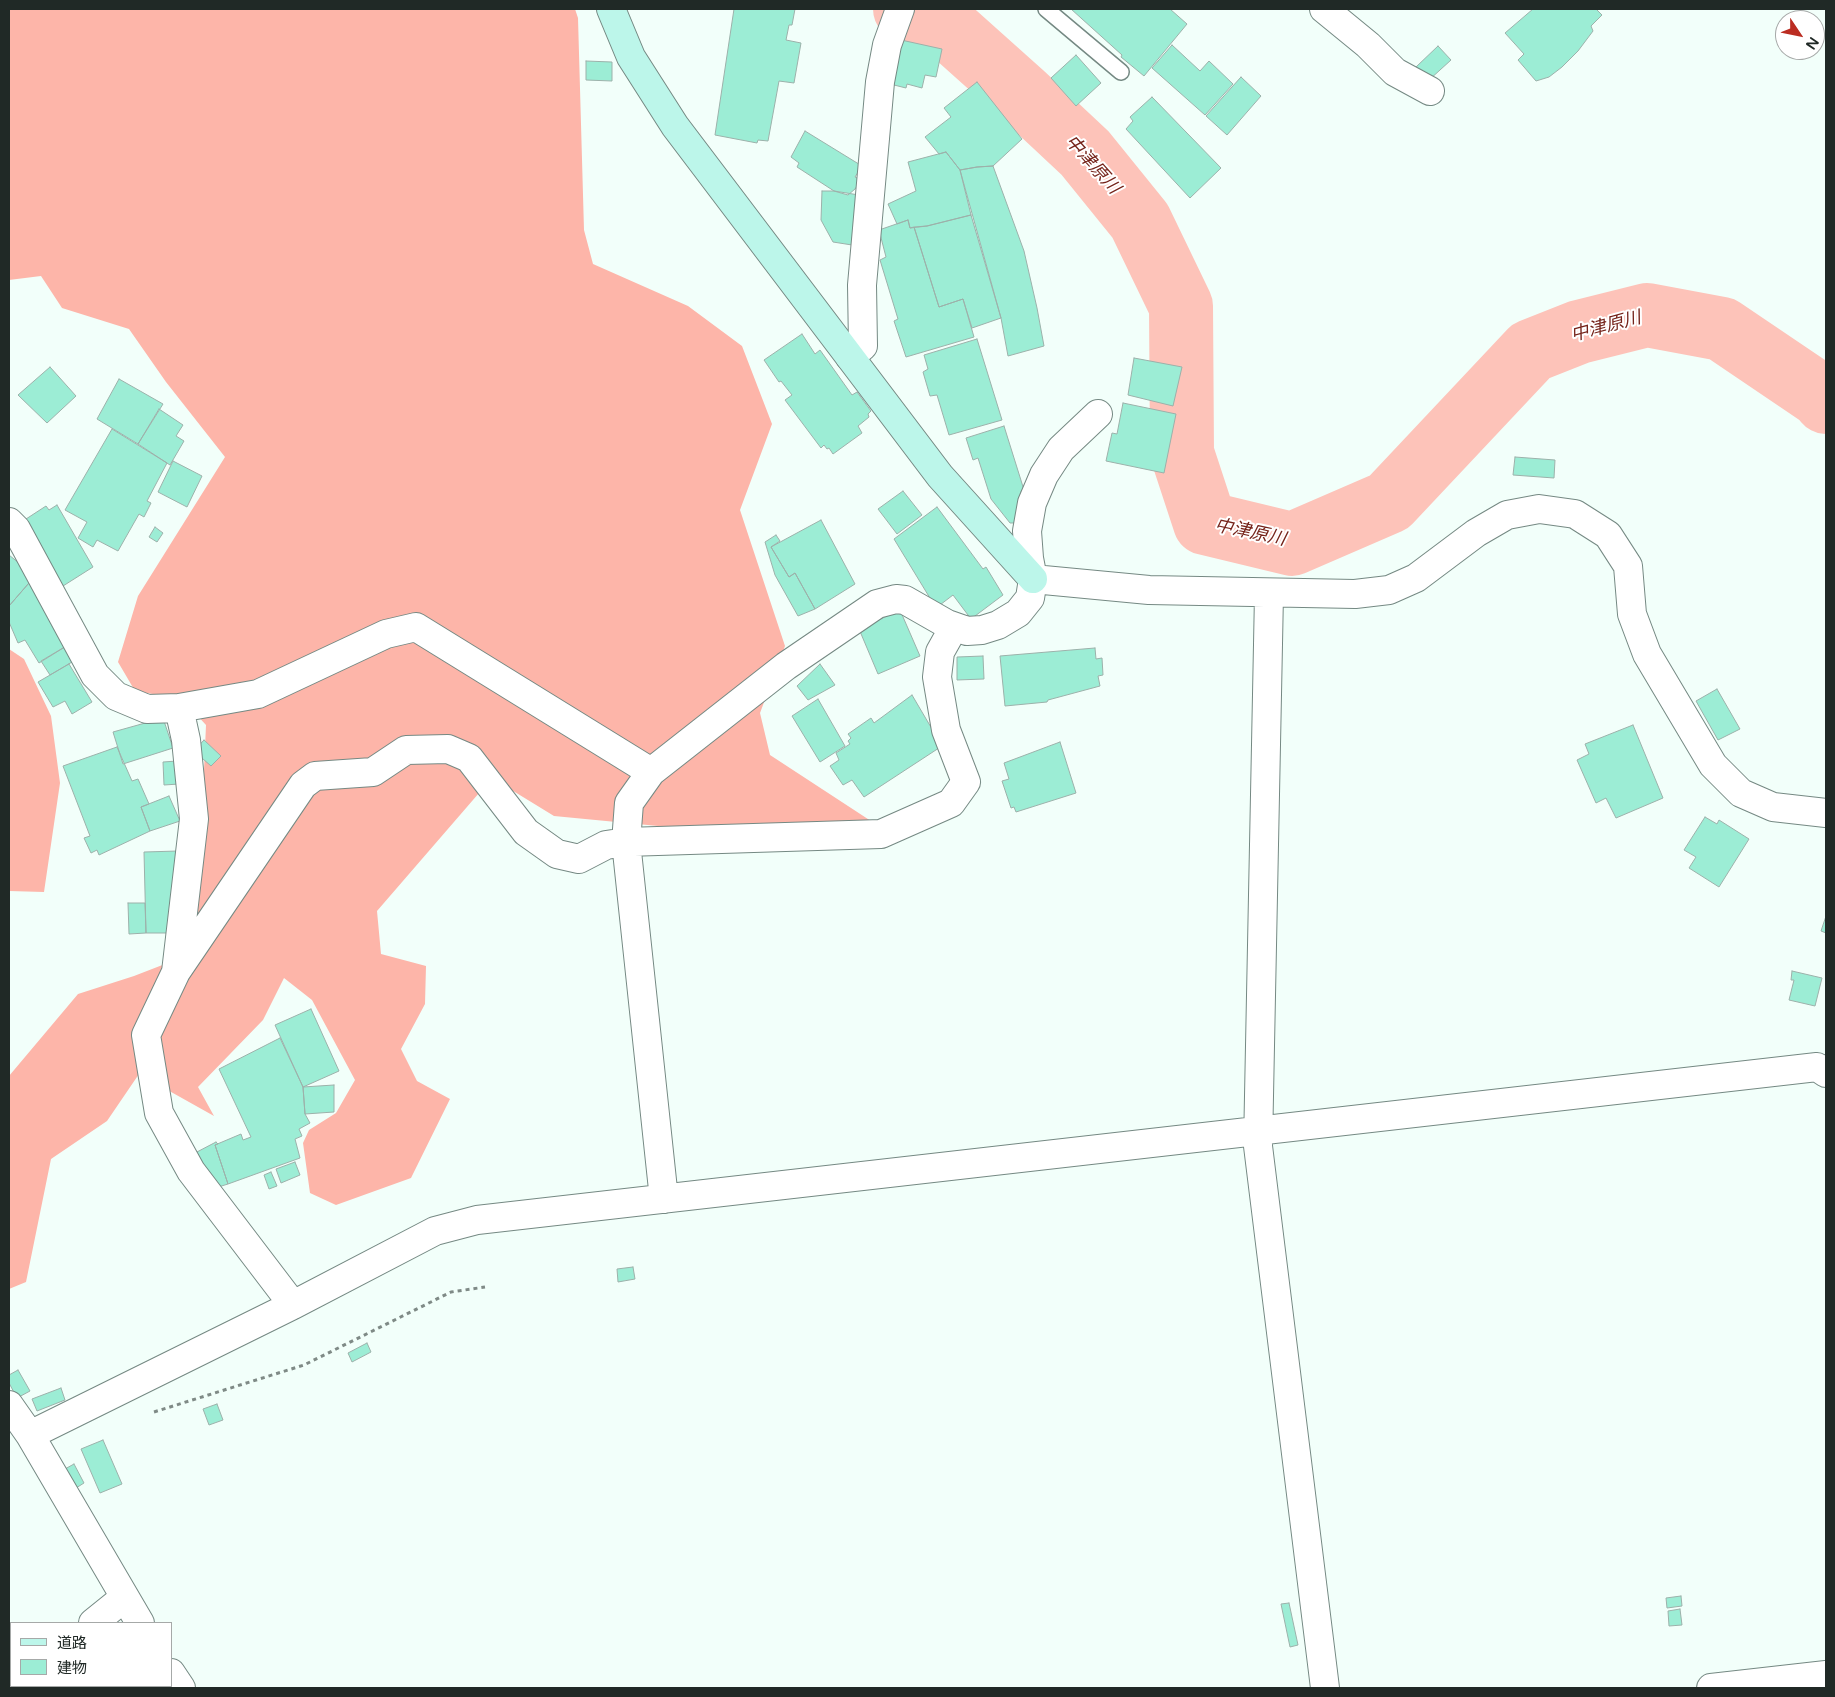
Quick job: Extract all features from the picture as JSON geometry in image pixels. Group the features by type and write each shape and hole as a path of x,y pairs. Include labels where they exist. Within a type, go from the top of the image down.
{"street":[{"path":"611,9 630,56 675,126 940,476 1034,579 1149,590 1270,594 1355,594 1389,590 1416,578 1476,533 1506,515 1539,509 1574,514 1608,535 1628,566 1632,614 1647,654 1712,765 1741,793 1772,807 1826,813"},
{"path":"850,357 863,346 862,285 880,82 887,44 900,9"},
{"path":"1324,9 1368,45 1394,72 1430,91"},
{"path":"664,1199 626,842 628,803 651,772 786,666 877,604 896,599 905,600 947,624 967,631 982,630 998,625 1018,613 1030,598 1034,579 1029,558 1027,531 1032,503 1044,476 1061,450 1098,414"},
{"path":"9,522 16,529 95,675 116,696 147,709 179,708 258,694 386,634 416,627 651,772"},
{"path":"1270,594 1258,1146 1325,1688"},
{"path":"293,1305 191,1171 159,1113 146,1035 176,972 304,785 315,776 372,772 406,750 448,749 469,758 526,832 558,854 579,859 606,844 626,842 881,834 951,803 966,782 946,730 937,677 940,652 954,627"},
{"path":"176,972 194,819 186,740 179,708"},
{"path":"30,1435 293,1305 435,1231 478,1220 1818,1067 1826,1073"},
{"path":"9,1405 30,1435 139,1622"},
{"path":"95,1622 124,1598"},
{"path":"172,1674 181,1688"},
{"path":"1711,1688 1826,1675"}],"lane":[{"path":"1046,9 1121,72"}],"path":[{"path":"133,1384 154,1412 304,1365 451,1292 484,1287"}],"shaded area":[{"path":"9,9 575,9 578,18 584,230 593,264 688,306 742,346 772,424 740,510 785,646 760,713 770,755 874,823 710,831 554,816 492,778 377,911 381,954 426,966 425,1004 401,1049 417,1081 450,1099 411,1178 336,1205 310,1193 303,1143 309,1130 336,1113 355,1080 312,1000 284,978 263,1020 198,1087 214,1116 139,1074 107,1121 51,1159 26,1282 9,1289 9,1076 78,994 134,976 196,952 206,725 182,699 135,691 118,662 138,596 225,457 166,382 129,329 62,308 41,276 9,280"},
{"path":"9,649 24,659 51,716 60,783 44,892 9,891"}],"building":[{"path":"734,9 795,9 792,25 789,25 786,40 801,43 794,83 779,81 768,141 758,140 757,143 715,135"},
{"path":"1071,9 1170,9 1187,24 1144,76 1121,57 1122,55"},
{"path":"1533,9 1596,9 1602,15 1591,26 1593,31 1578,51 1562,67 1549,77 1536,81 1518,60 1524,54 1505,33"},
{"path":"901,40 942,49 936,77 925,75 922,88 907,84 906,88 890,84"},
{"path":"1172,45 1200,71 1209,61 1233,84 1205,115 1152,68"},
{"path":"1438,46 1451,60 1429,80 1416,67"},
{"path":"1076,55 1101,83 1076,106 1051,78"},
{"path":"586,61 612,62 612,81 586,80"},
{"path":"1241,77 1261,96 1227,135 1206,116"},
{"path":"977,82 1022,139 993,166 960,170 946,152 939,154 925,137 951,117 944,108"},
{"path":"1152,97 1221,168 1190,198 1126,129 1133,121 1130,117"},
{"path":"805,131 862,166 855,177 861,180 848,195 834,191 797,167 799,163 791,157"},
{"path":"946,152 960,170 971,215 927,226 910,228 908,220 897,224 888,204 916,191 908,162"},
{"path":"993,166 1024,251 1044,346 1008,356 1001,318 960,170"},
{"path":"822,191 859,195 852,245 833,242 821,220"},
{"path":"971,215 1001,318 972,328 963,299 939,307 914,227 927,226"},
{"path":"908,220 910,228 914,227 939,307 963,299 974,337 906,357 894,321 898,319 880,260 886,257 879,230"},
{"path":"802,334 815,354 820,350 852,395 857,392 871,411 868,414 869,417 858,426 862,433 833,454 824,445 821,448 785,400 792,395 781,381 779,382 764,360"},
{"path":"977,339 1002,420 949,435 937,395 930,396 923,372 928,369 924,355"},
{"path":"1134,358 1182,367 1173,406 1128,395"},
{"path":"50,367 76,396 47,423 18,395"},
{"path":"119,379 163,404 138,444 97,419"},
{"path":"1123,403 1176,414 1164,473 1106,461 1112,433 1117,434"},
{"path":"159,409 183,425 176,436 184,441 170,465 138,444"},
{"path":"1004,426 1024,490 1021,491 1024,498 1014,523 1010,523 991,499 978,458 973,460 966,438"},
{"path":"112,429 167,463 147,501 151,503 144,517 139,514 118,551 97,540 93,547 78,538 87,522 65,510"},
{"path":"1515,457 1555,460 1554,478 1513,475"},
{"path":"173,461 202,476 187,507 158,492"},
{"path":"903,491 922,515 897,534 878,509"},
{"path":"57,505 93,567 63,586 29,528 31,527 26,519 46,506 49,510"},
{"path":"937,507 983,569 986,567 1003,595 971,619 953,595 936,608 894,539"},
{"path":"821,520 855,584 815,609 795,573 789,577 771,547"},
{"path":"155,527 163,533 157,542 149,537"},
{"path":"776,535 780,541 771,547 789,577 795,573 815,609 798,616 775,575 765,542"},
{"path":"9,555 35,576 9,606"},
{"path":"35,576 68,645 39,663 25,640 18,643 9,622 9,606"},
{"path":"900,610 920,656 878,674 859,629"},
{"path":"68,645 72,662 50,675 41,661"},
{"path":"1095,648 1096,659 1102,658 1103,675 1098,676 1100,686 1048,700 1047,702 1005,706 1000,656"},
{"path":"983,656 984,679 957,680 957,657"},
{"path":"69,664 92,702 72,714 65,701 53,707 38,682"},
{"path":"820,664 835,685 808,700 797,686"},
{"path":"1717,689 1740,729 1718,740 1696,701"},
{"path":"912,695 942,746 864,797 852,780 843,785 830,766 839,760 836,753 850,744 848,741 851,738 848,734 871,718 874,723"},
{"path":"818,699 845,746 820,762 792,716"},
{"path":"163,718 173,748 123,764 113,732"},
{"path":"1633,725 1663,798 1616,818 1606,798 1596,803 1577,760 1589,754 1585,744"},
{"path":"204,740 221,756 211,766 194,751"},
{"path":"1060,742 1076,793 1016,812 1014,807 1011,808 1002,781 1009,779 1004,763"},
{"path":"117,747 132,781 138,779 149,804 141,807 150,831 99,855 97,850 91,853 84,838 90,836 63,766"},
{"path":"177,761 179,784 164,785 163,762"},
{"path":"169,796 180,821 150,831 141,807"},
{"path":"1705,817 1717,824 1719,820 1749,839 1719,887 1689,868 1696,857 1684,850"},
{"path":"178,851 172,933 146,933 144,852"},
{"path":"128,903 145,903 146,933 129,934"},
{"path":"1826,916 1826,933 1821,931"},
{"path":"1792,971 1822,978 1815,1006 1789,1000 1794,980 1791,980"},
{"path":"311,1009 339,1071 303,1087 275,1025"},
{"path":"280,1038 303,1087 305,1114 310,1123 299,1129 302,1136 295,1139 300,1158 228,1184 215,1145 241,1134 243,1140 251,1137 219,1069"},
{"path":"334,1085 334,1112 305,1114 303,1087"},
{"path":"216,1142 218,1144 215,1145 228,1184 215,1188 195,1153"},
{"path":"295,1162 300,1175 281,1183 276,1169"},
{"path":"271,1172 277,1186 269,1189 264,1175"},
{"path":"633,1267 635,1279 618,1282 617,1269"},
{"path":"367,1343 371,1352 352,1362 348,1353"},
{"path":"18,1370 30,1391 17,1398 9,1383 9,1375"},
{"path":"61,1388 65,1400 37,1411 32,1399"},
{"path":"217,1404 223,1420 209,1425 203,1409"},
{"path":"103,1440 122,1484 100,1493 81,1449"},
{"path":"74,1464 84,1483 76,1488 65,1469"},
{"path":"1681,1596 1682,1606 1667,1608 1666,1598"},
{"path":"1289,1603 1298,1645 1290,1647 1281,1604"},
{"path":"1680,1609 1682,1625 1669,1626 1668,1611"},
{"path":"54,1687 98,1687 96,1688"}],"waterway":[{"name":"中津原川","path":"905,9 947,27 1023,95 1085,153 1140,221 1181,306 1182,453 1205,523 1292,544 1389,502 1531,351 1579,332 1647,315 1722,329 1821,396 1826,402"}]}
